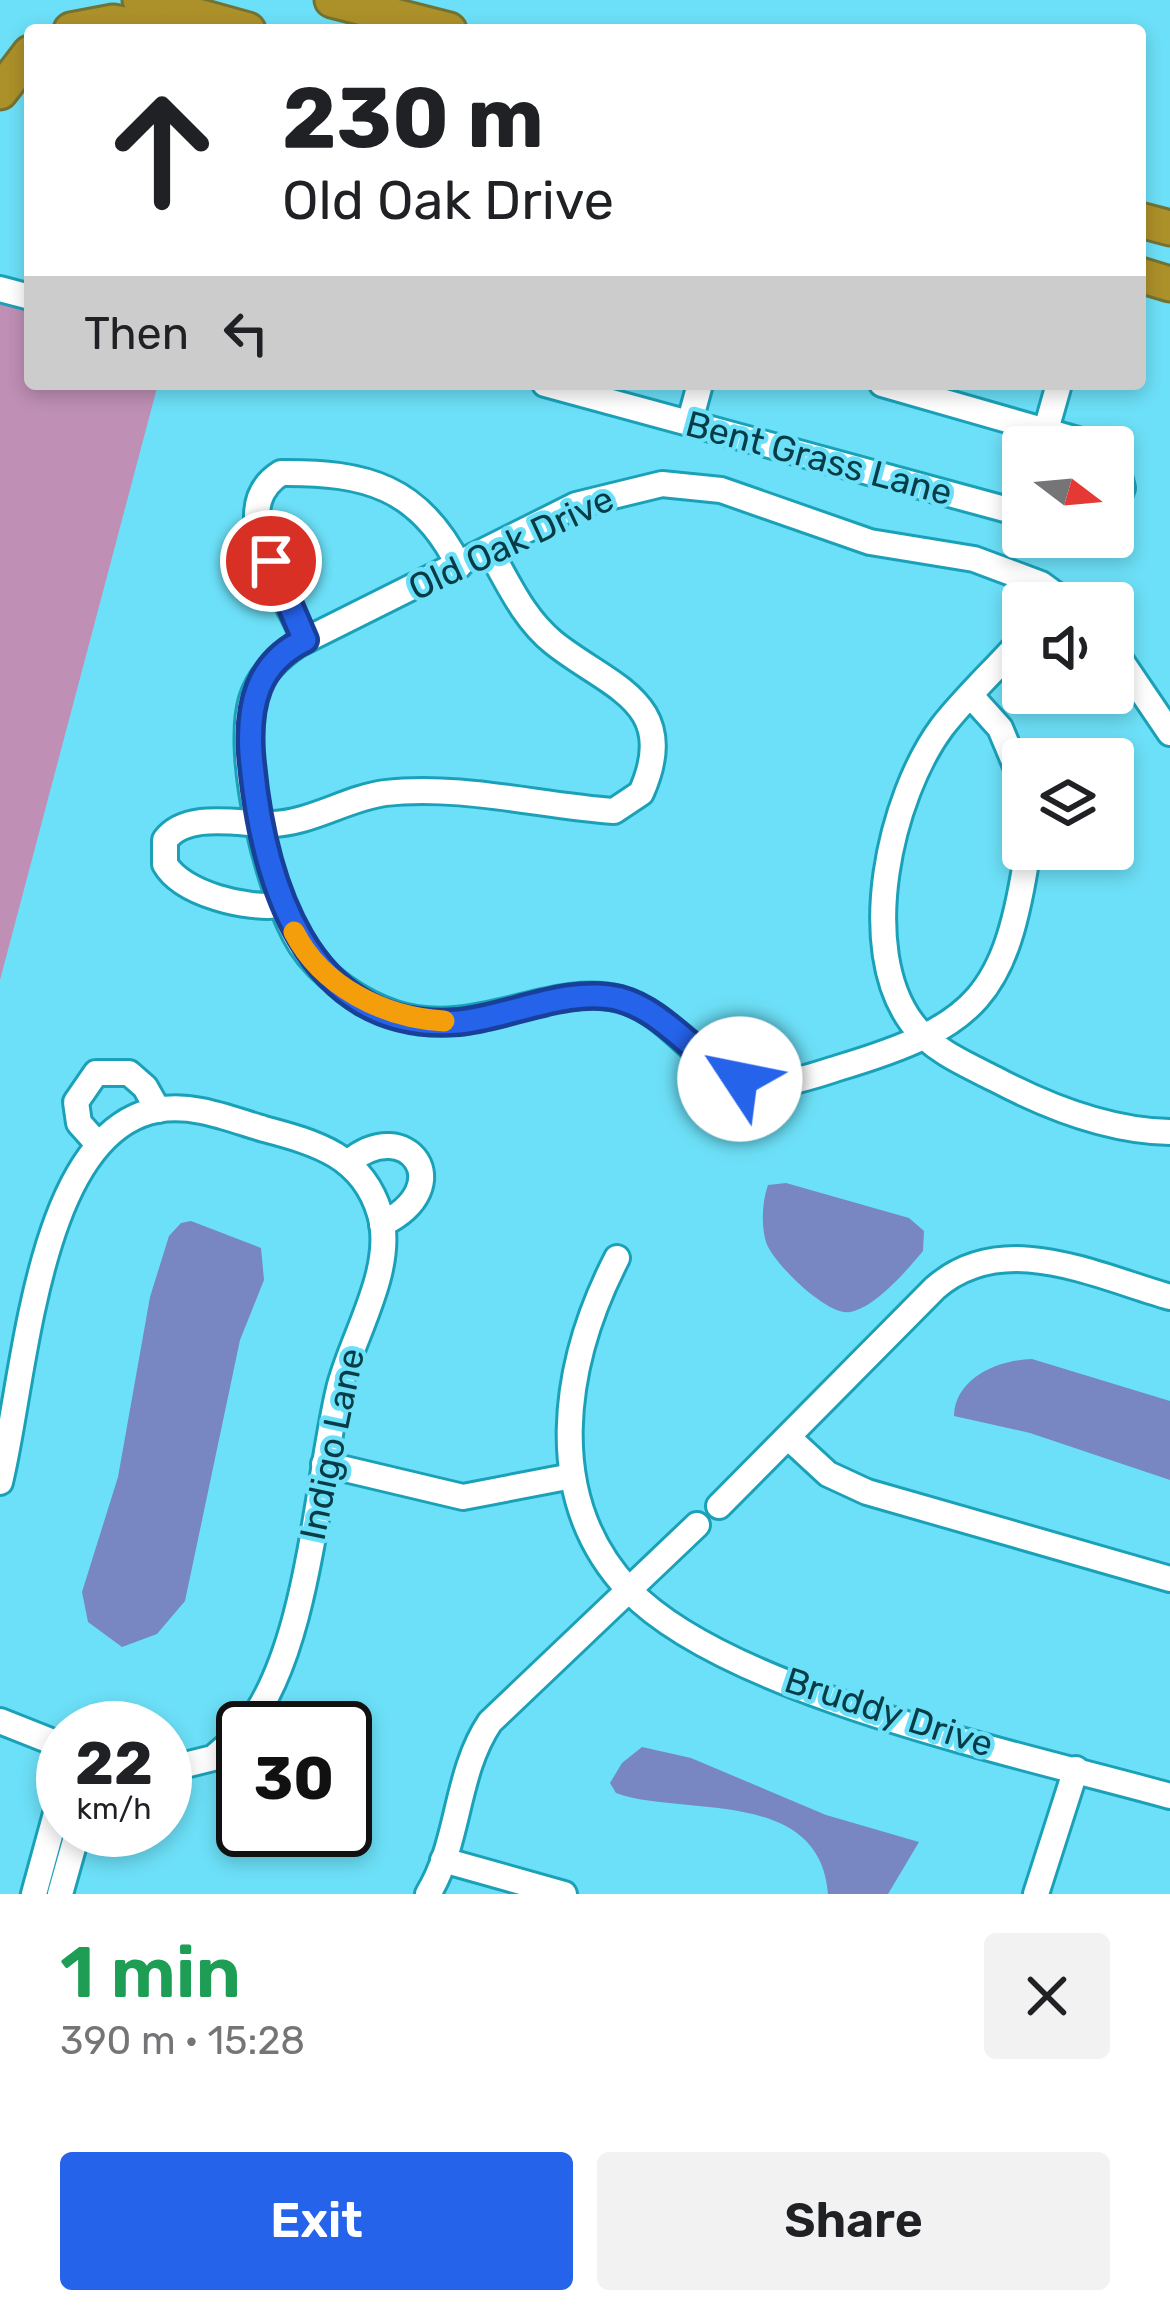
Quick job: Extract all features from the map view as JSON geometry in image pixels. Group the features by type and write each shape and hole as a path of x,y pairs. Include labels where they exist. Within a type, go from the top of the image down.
{"highway":[{"path":"140,0 226,24"},
{"path":"332,0 426,24"},
{"path":"386,0 448,24"},
{"path":"0,92 24,61"}],"street":[{"name":"Bent Grass Lane","path":"568,390 1002,508"},
{"path":"690,422 698,390"},
{"path":"917,390 1033,426"},
{"path":"1047,426 1057,390"},
{"path":"305,640 254,522 256,498 281,473 361,481 408,498 440,529 459,566"},
{"name":"Old Oak Drive","path":"1020,582 974,560 870,542 754,500 692,485 631,488 576,505 305,640 279,657 253,697 248,717 260,823 281,905 302,948 326,972 372,1003 422,1020 456,1022 587,996 622,1000 663,1022 720,1070 758,1084 801,1079 925,1037 964,1016 993,976 1009,934 1023,870"},
{"path":"281,905 249,907 177,879 162,854 166,840 177,828 236,820 286,822 365,797 409,791 614,812 633,803 650,764 650,727 643,710 618,682 541,631 490,551"},
{"path":"1002,662 944,725 912,782 897,821 886,885 887,973 895,997 925,1037 956,1059 1059,1108 1132,1128 1170,1132"},
{"path":"1134,673 1162,704 1170,733"},
{"path":"972,697 1004,738"},
{"path":"96,1142 76,1113 78,1092 96,1073 129,1073 146,1087 158,1110"},
{"path":"0,1482 38,1284 72,1182 96,1142 128,1118 158,1110 196,1110 316,1143 349,1162 368,1186 382,1224 404,1214 419,1197 423,1179 416,1160 401,1148 384,1144 349,1162"},
{"name":"Indigo Lane","path":"260,1701 292,1619 339,1388 381,1258 382,1224"},
{"path":"718,1506 952,1274 998,1257 1041,1261 1170,1297"},
{"name":"Bruddy Drive","path":"616,1258 590,1316 576,1367 569,1434 572,1476 592,1539 627,1587 691,1634 784,1681 1170,1796"},
{"path":"789,1438 828,1474 867,1492 1170,1579"},
{"path":"324,1464 463,1497 572,1476"},
{"path":"428,1894 481,1735 627,1587 697,1526"},
{"path":"0,1721 36,1735"},
{"path":"1036,1894 1076,1769"},
{"path":"34,1894 44,1857"},
{"path":"60,1894 70,1857"},
{"path":"443,1860 564,1894"}],"shaded area":[{"path":"0,297 24,303 24,390 156,390 0,980"}],"water":[{"path":"786,1183 909,1218 924,1231 923,1251 890,1287 860,1309 850,1312 828,1306 789,1274 766,1242 763,1214 768,1185"},
{"path":"191,1221 261,1248 264,1280 240,1340 185,1601 157,1634 122,1647 88,1622 82,1592 118,1477 150,1297 169,1236 181,1223"},
{"path":"1032,1359 1170,1401 1170,1480 1030,1433 954,1416 956,1403 970,1382 993,1367"},
{"path":"642,1747 691,1758 826,1815 919,1842 888,1894 828,1894 819,1860 801,1836 775,1821 616,1793 610,1783 622,1763"}],"slow traffic":[{"path":"294,932 302,948 351,993 393,1014 444,1021"}],"route":[{"path":"271,561 305,640 279,657 261,679 248,717 255,799 281,905 302,948 351,993 393,1014 422,1020 456,1022 587,996 622,1000 663,1022 701,1056 740,1079"}]}
